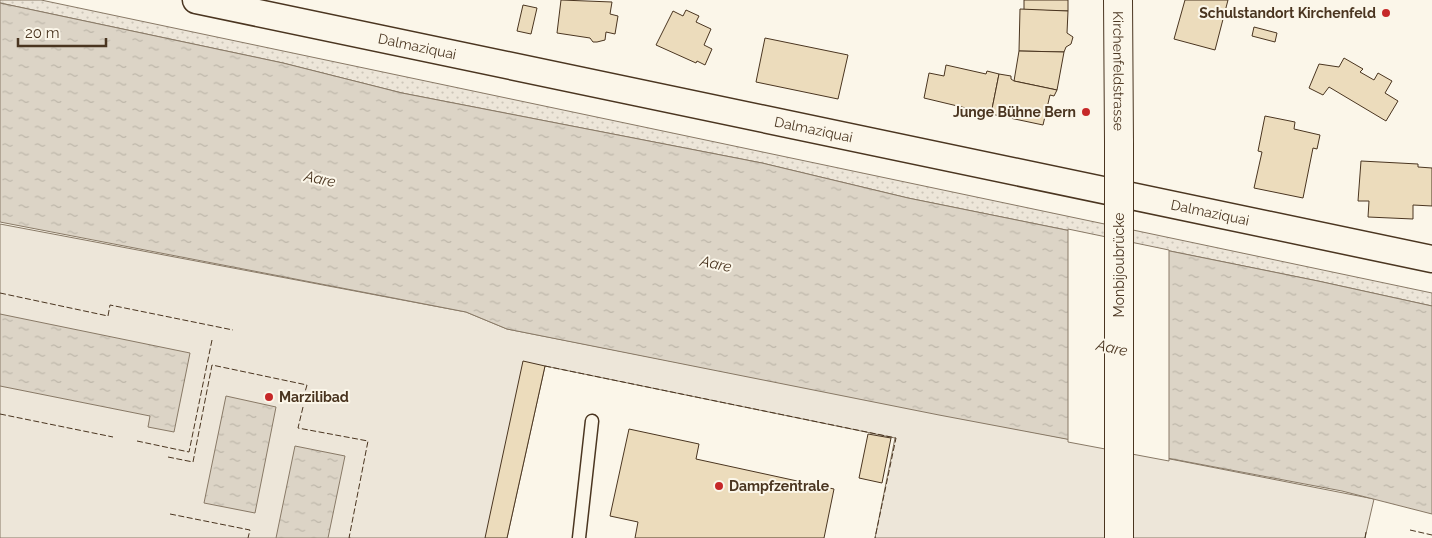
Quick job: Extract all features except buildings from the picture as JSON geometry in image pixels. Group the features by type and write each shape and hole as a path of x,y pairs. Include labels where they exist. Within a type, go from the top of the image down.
{"main road":[{"name":"Kirchenfeldstrasse","path":"1118,0 1119,143"},
{"name":"Monbijoubrücke","path":"1119,143 1119,538"}],"street":[{"name":"Dalmaziquai","path":"196,0 1432,259"}],"lane":[{"path":"579,538 592,422"}],"shaded area":[{"path":"0,0 41,0 1432,293 1432,306 908,198 762,163 402,93 283,63 0,3"},
{"name":"Marzilibad","path":"0,224 466,312 507,329 1374,499 1365,538 875,538 895,438 545,366 507,538 0,538"}],"water":[{"name":"Aare","path":"0,3 283,63 402,93 762,163 908,198 1432,306 1432,514 1342,491 939,415 507,329 466,312 0,222"},
{"path":"0,314 190,353 174,432 148,427 150,416 0,386"},
{"path":"226,396 276,407 255,513 204,503"},
{"path":"295,446 345,456 328,538 276,538"}],"pier":[{"path":"1068,229 1169,250 1169,461 1068,442"}],"fence":[{"path":"0,293 108,316 110,305 233,330"},
{"path":"137,441 189,452 212,340"},
{"path":"168,457 193,462 212,365 307,385 305,392"},
{"path":"545,366 896,438 875,538"},
{"path":"303,407 298,428 368,441 349,538 351,538"},
{"path":"0,414 113,437"},
{"path":"170,514 250,530 248,538"},
{"path":"1410,530 1432,535"},
{"path":"1365,538 1366,532"}],"place":[{"name":"Schulstandort Kirchenfeld","path":"1386,13"},
{"name":"Junge Bühne Bern","path":"1086,112"},
{"name":"Marzilibad","path":"269,397"},
{"name":"Dampfzentrale","path":"719,486"}]}
